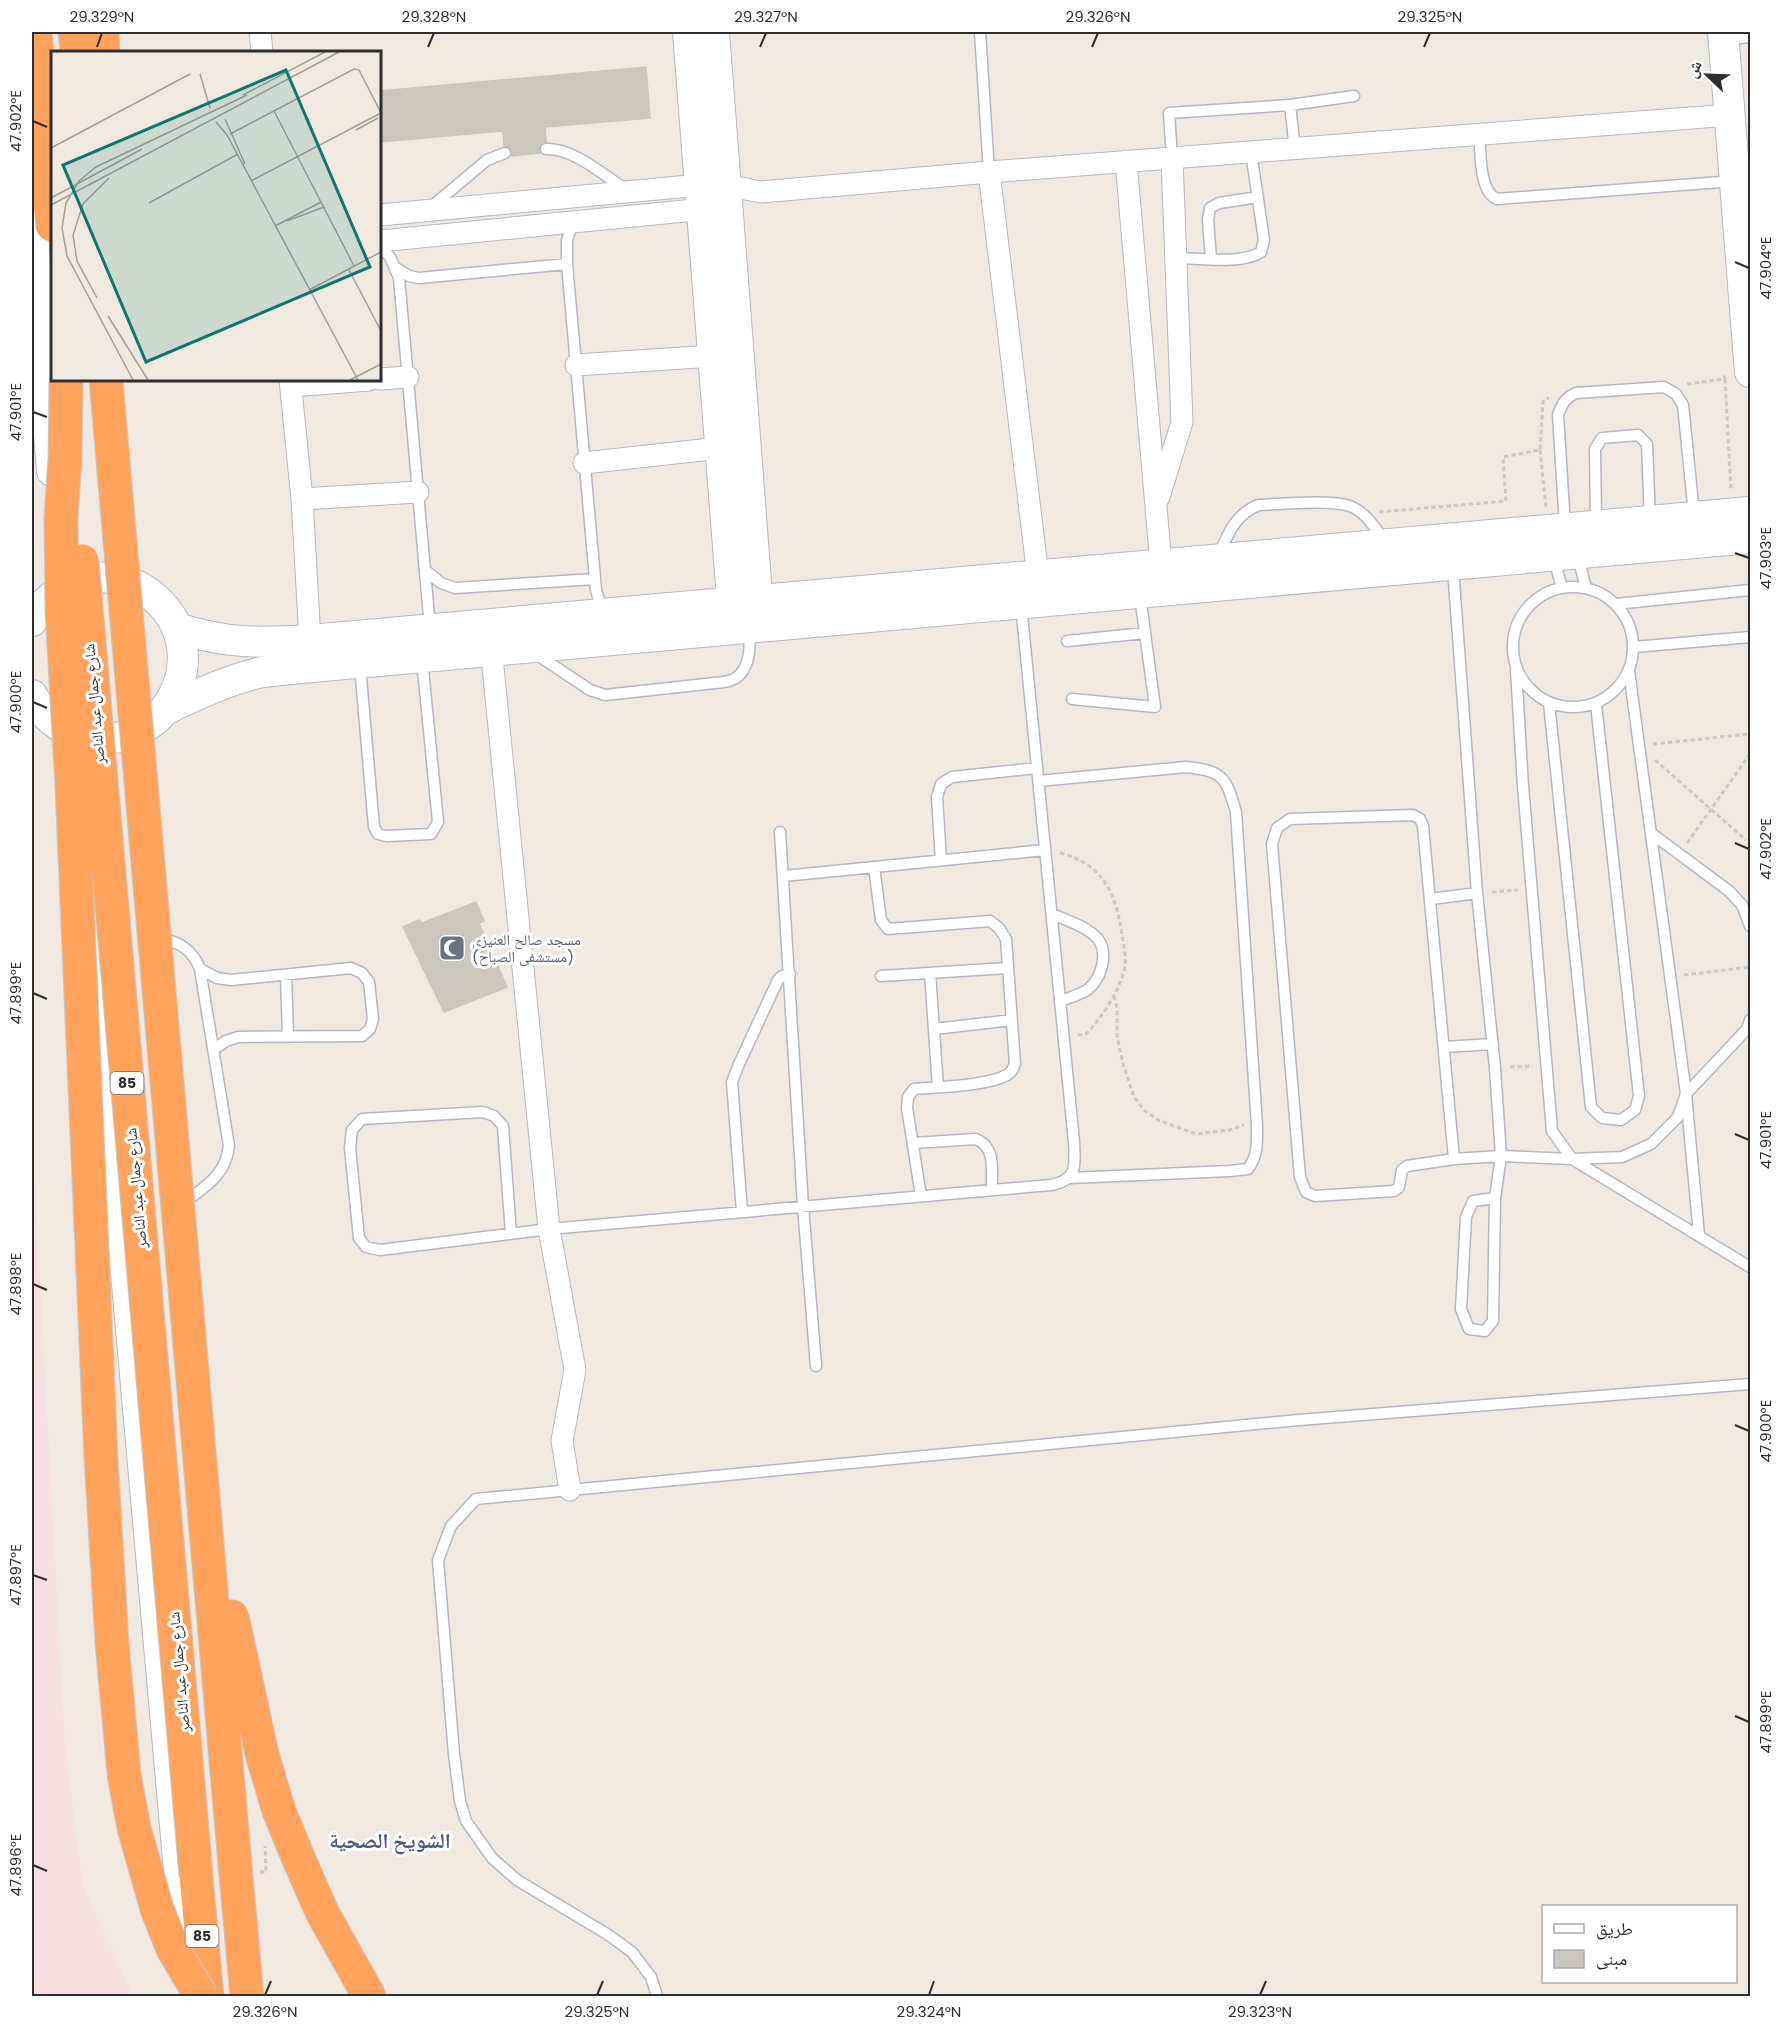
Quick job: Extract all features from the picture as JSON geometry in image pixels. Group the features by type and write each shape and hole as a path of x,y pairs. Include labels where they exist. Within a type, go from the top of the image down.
{"highway":[{"path":"36,32 51,213"},
{"path":"75,32 77,51"},
{"path":"102,32 103,51"},
{"path":"66,381 65,458 61,518 62,610 72,787 100,1446 112,1643 124,1774 134,1828 157,1909 173,1949 201,1996"},
{"name":"شارع جمال عبد الناصر","path":"66,381 207,1996"},
{"name":"85","path":"106,381 247,1996"},
{"path":"202,1481 262,1754 279,1811 323,1914 369,1996"}],"street":[{"path":"89,32 91,51"},
{"path":"260,32 262,51"},
{"path":"701,34 747,618"},
{"path":"1733,36 1730,115 1741,173 1745,225 1733,373"},
{"path":"381,241 573,222 714,196 1126,161 1730,115"},
{"path":"1156,507 1182,422 1172,158"},
{"path":"1126,161 1156,507 1155,583"},
{"path":"989,172 1024,588"},
{"path":"381,214 631,193 714,196"},
{"path":"714,196 713,356 720,448 747,618"},
{"path":"512,203 514,227"},
{"path":"459,207 461,233"},
{"path":"32,223 59,554 38,613"},
{"path":"576,365 713,356"},
{"path":"381,379 408,376"},
{"path":"119,381 135,555 149,592"},
{"path":"310,640 302,499 291,383 343,381"},
{"path":"584,463 720,448"},
{"path":"302,499 418,492"},
{"path":"177,628 209,638 254,643 310,640 426,644 490,638 541,638 1024,588 1155,583 1453,564 1561,538 1596,526 1694,518 1741,504"},
{"path":"1155,583 1216,560 1388,545 1561,538 1750,538"},
{"path":"38,613 62,589 76,582 91,579 121,580 149,592 170,614 177,628 183,658 178,687 162,713 149,743 147,767 255,1996"},
{"path":"541,638 613,614 747,618"},
{"path":"490,638 549,1229 575,1370 562,1441 570,1490"},
{"path":"40,709 80,736 110,739 138,731 162,713 222,685 261,673 360,663 426,644"},
{"path":"40,709 70,741 81,766 190,1996"}],"lane":[{"path":"980,32 989,172"},
{"path":"1172,158 1169,113 1290,105 1354,96"},
{"path":"1290,105 1295,148"},
{"path":"1479,135 1485,188 1490,196 1497,199 1741,173"},
{"path":"546,150 559,150 572,155 631,193"},
{"path":"1176,258 1236,259 1253,257 1261,252 1264,240 1251,152"},
{"path":"428,210 487,160 505,153"},
{"path":"1211,259 1208,220 1210,208 1219,202 1258,197"},
{"path":"573,222 567,240 567,264 595,579 600,603 613,614"},
{"path":"360,663 374,827 378,834 386,836 431,834 436,830 438,822 426,644 425,570 399,278 390,257 381,247"},
{"path":"396,268 409,276 419,278 567,264"},
{"path":"1562,588 1558,415 1561,404 1568,397 1576,393 1664,387 1676,394 1683,405 1694,518"},
{"path":"1596,526 1595,449 1602,438 1638,435 1647,444 1650,522"},
{"path":"1216,560 1239,517 1250,508 1259,505 1334,504 1351,506 1363,514 1388,545"},
{"path":"1561,538 1586,588"},
{"path":"1453,564 1477,893 1493,1044 1501,1156 1495,1198 1492,1321 1485,1332 1469,1329 1461,1309 1466,1217 1473,1201 1495,1198"},
{"path":"425,570 441,583 455,588 595,579"},
{"path":"1072,699 1155,707 1145,633 1155,583"},
{"path":"1699,1235 1686,1094 1629,671 1634,647 1629,624 1616,604 1596,591 1586,588 1573,586 1562,588 1550,591 1530,604 1517,624 1512,647 1516,670 1522,786 1552,1131 1572,1159 1750,1266"},
{"path":"1024,588 1037,768 1075,1152 1075,1163 1070,1178"},
{"path":"1616,604 1750,590"},
{"path":"541,638 590,690 612,694 729,681 742,671 751,651 747,618"},
{"path":"1067,641 1145,633"},
{"path":"1634,647 1750,637"},
{"path":"1516,670 1530,690 1549,703 1572,708 1596,704 1616,690 1629,671"},
{"path":"1549,703 1591,1107 1602,1118 1621,1120 1635,1110 1640,1096 1596,704"},
{"path":"511,1234 503,1126 494,1116 483,1112 362,1119 352,1130 350,1148 358,1238 366,1247 380,1250 511,1234 549,1229 1051,1185 1063,1183 1070,1178 1248,1169 1257,1151 1256,1120 1236,812 1227,784 1219,775 1203,769 1186,767 1039,781"},
{"path":"941,860 937,797 941,784 952,777 1037,768"},
{"path":"1454,1159 1431,899 1423,826 1420,819 1413,814 1290,819 1277,828 1272,844 1300,1177 1306,1192 1315,1196 1394,1191 1399,1187 1402,1170 1407,1166 1454,1159 1501,1156 1572,1159 1622,1157 1651,1144 1678,1117 1686,1094 1747,1029 1750,1020"},
{"path":"780,832 803,1206 816,1366"},
{"path":"1651,833 1729,891 1742,905 1750,927"},
{"path":"784,876 1046,850"},
{"path":"874,867 881,920 888,929 990,921 999,928 1006,939 1015,1064 1012,1072 1005,1077 984,1082 914,1089 908,1097 907,1108 921,1196"},
{"path":"1431,899 1477,893"},
{"path":"1052,914 1076,924 1097,938 1104,957 1103,964 1089,989 1060,1000"},
{"path":"162,939 172,941 190,951 201,969 229,1146 228,1155 218,1177 185,1202"},
{"path":"881,976 1008,968"},
{"path":"201,969 217,978 231,980 345,969 357,970 369,982 373,1019 370,1029 362,1036 238,1037 213,1049"},
{"path":"930,973 938,1087"},
{"path":"742,1212 732,1082 778,980 790,974"},
{"path":"286,975 288,1037"},
{"path":"934,1029 1012,1020"},
{"path":"1444,1047 1493,1044"},
{"path":"913,1143 976,1139 985,1143 991,1152 992,1190"},
{"path":"657,1996 651,1977 632,1952 607,1934 517,1880 492,1858 466,1821 460,1801 454,1754 438,1560 451,1526 476,1499 1287,1421 1750,1384"}],"path":[{"path":"1664,387 1733,373 1741,504"},
{"path":"1561,538 1540,450 1543,402 1545,399 1576,393"},
{"path":"1508,510 1503,457 1540,450"},
{"path":"1363,514 1506,501"},
{"path":"1639,745 1750,734"},
{"path":"1639,745 1746,840"},
{"path":"1680,854 1750,753"},
{"path":"1477,893 1532,889"},
{"path":"1670,976 1750,967"},
{"path":"1113,994 1117,1008 1117,1036 1123,1064 1134,1098 1144,1110 1158,1120 1196,1134 1229,1130 1256,1120"},
{"path":"1495,1068 1547,1065"}],"shaded area":[{"path":"32,1135 65,1744 83,1886 133,1996 32,1996"}],"building":[{"path":"646,67 650,118 545,127 546,142 539,145 540,153 512,156 510,148 504,146 503,131 381,142 381,91"},
{"name":"مسجد صالح العنيزي (مستشفى الصباح)","path":"476,902 484,921 479,923 507,987 444,1012 403,927 419,920 422,923"}],"place":[{"name":"مسجد صالح العنيزي (مستشفى الصباح)","path":"452,948"}],"district":[{"name":"الشويخ الصحية","path":"390,1840"}]}
